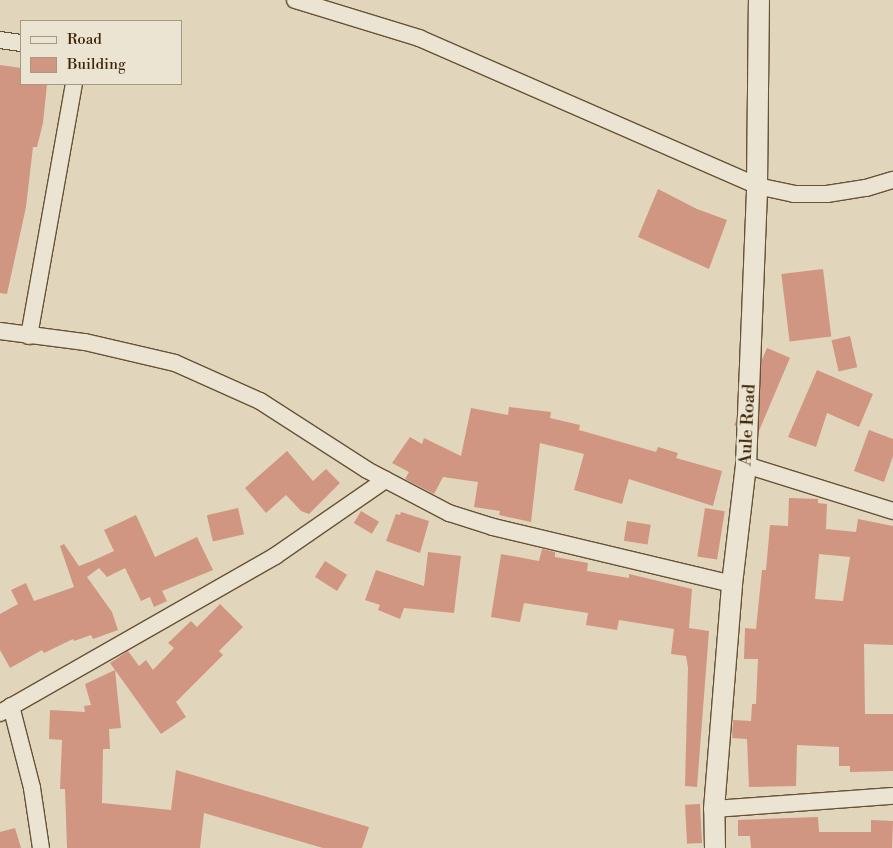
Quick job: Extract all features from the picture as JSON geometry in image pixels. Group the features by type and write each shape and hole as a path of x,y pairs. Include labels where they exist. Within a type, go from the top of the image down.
{"street":[{"path":"295,0 419,38 757,186 794,194 827,194 866,188 893,180"},
{"name":"Aule Road","path":"715,848 714,809 732,584 746,465 757,186 759,0"},
{"path":"0,40 20,43"},
{"path":"29,336 74,85"},
{"path":"0,331 86,342 175,363 223,382 260,401 385,480 449,513 493,527 732,584"},
{"path":"746,465 893,510"},
{"path":"41,848 32,788 6,709 275,556 385,480"},
{"path":"714,809 893,796"}],"building":[{"path":"0,65 20,68 20,85 47,85 43,123 37,147 33,147 26,207 7,294 0,293"},
{"path":"658,189 697,209 727,220 709,269 638,237"},
{"path":"823,269 831,336 790,342 781,274"},
{"path":"850,336 857,367 839,371 831,340"},
{"path":"767,348 790,358 757,435 734,425"},
{"path":"817,370 873,394 859,427 827,413 816,447 788,437"},
{"path":"509,407 551,412 550,418 580,425 579,430 656,452 658,447 678,453 676,458 722,471 713,506 629,479 622,504 574,490 584,454 540,443 531,522 499,515 500,511 474,507 478,482 443,477 434,494 405,479 409,472 392,463 410,437 422,444 424,438 461,456 471,408 508,415"},
{"path":"869,430 893,439 893,456 884,482 854,471"},
{"path":"287,451 313,481 326,469 340,483 309,514 301,511 286,495 266,513 245,488"},
{"path":"789,498 818,499 818,503 827,504 826,529 856,532 858,519 893,526 893,645 864,644 865,714 893,714 893,771 850,772 850,766 839,766 839,747 797,745 796,786 749,787 747,739 732,738 733,720 751,721 752,704 756,704 758,659 744,659 745,628 756,629 762,570 766,570 770,525 788,526","holes":["819,554 850,557 843,601 815,599"]},
{"path":"238,508 244,534 213,542 207,515"},
{"path":"705,508 725,511 717,560 697,556"},
{"path":"361,511 379,522 372,534 354,523"},
{"path":"401,512 429,521 420,553 386,541 396,514 400,515"},
{"path":"136,515 155,557 197,537 213,570 162,591 167,601 154,607 150,597 141,601 125,568 107,577 99,568 87,577 112,612 118,630 93,639 91,635 74,641 73,639 44,653 42,650 10,668 0,650 0,614 18,604 11,590 26,583 34,601 74,587 60,546 64,544 79,566 92,561 114,551 104,530"},
{"path":"627,521 651,525 648,545 624,541"},
{"path":"542,549 555,552 555,557 588,563 587,571 629,578 629,574 692,589 689,628 709,631 697,787 685,786 688,668 686,656 671,654 674,629 619,620 617,630 586,625 588,613 524,603 520,622 491,617 501,554 539,561"},
{"path":"428,552 461,556 454,613 404,608 400,619 378,610 380,605 365,600 376,570 424,586"},
{"path":"325,561 347,575 337,591 315,577"},
{"path":"220,604 243,627 219,651 223,655 176,702 186,717 161,734 110,663 128,651 139,666 146,660 153,670 174,648 168,643 191,621 197,627"},
{"path":"115,670 121,728 109,729 110,749 103,749 102,803 171,810 176,770 369,827 362,848 323,848 204,813 200,848 67,848 65,789 60,789 62,740 49,739 50,710 85,712 84,706 91,705 85,684"},
{"path":"700,804 702,843 687,844 685,805"},
{"path":"818,817 819,832 871,832 871,820 893,821 892,848 751,848 750,836 738,836 738,820"},
{"path":"15,828 21,848 0,848 0,832"}]}
